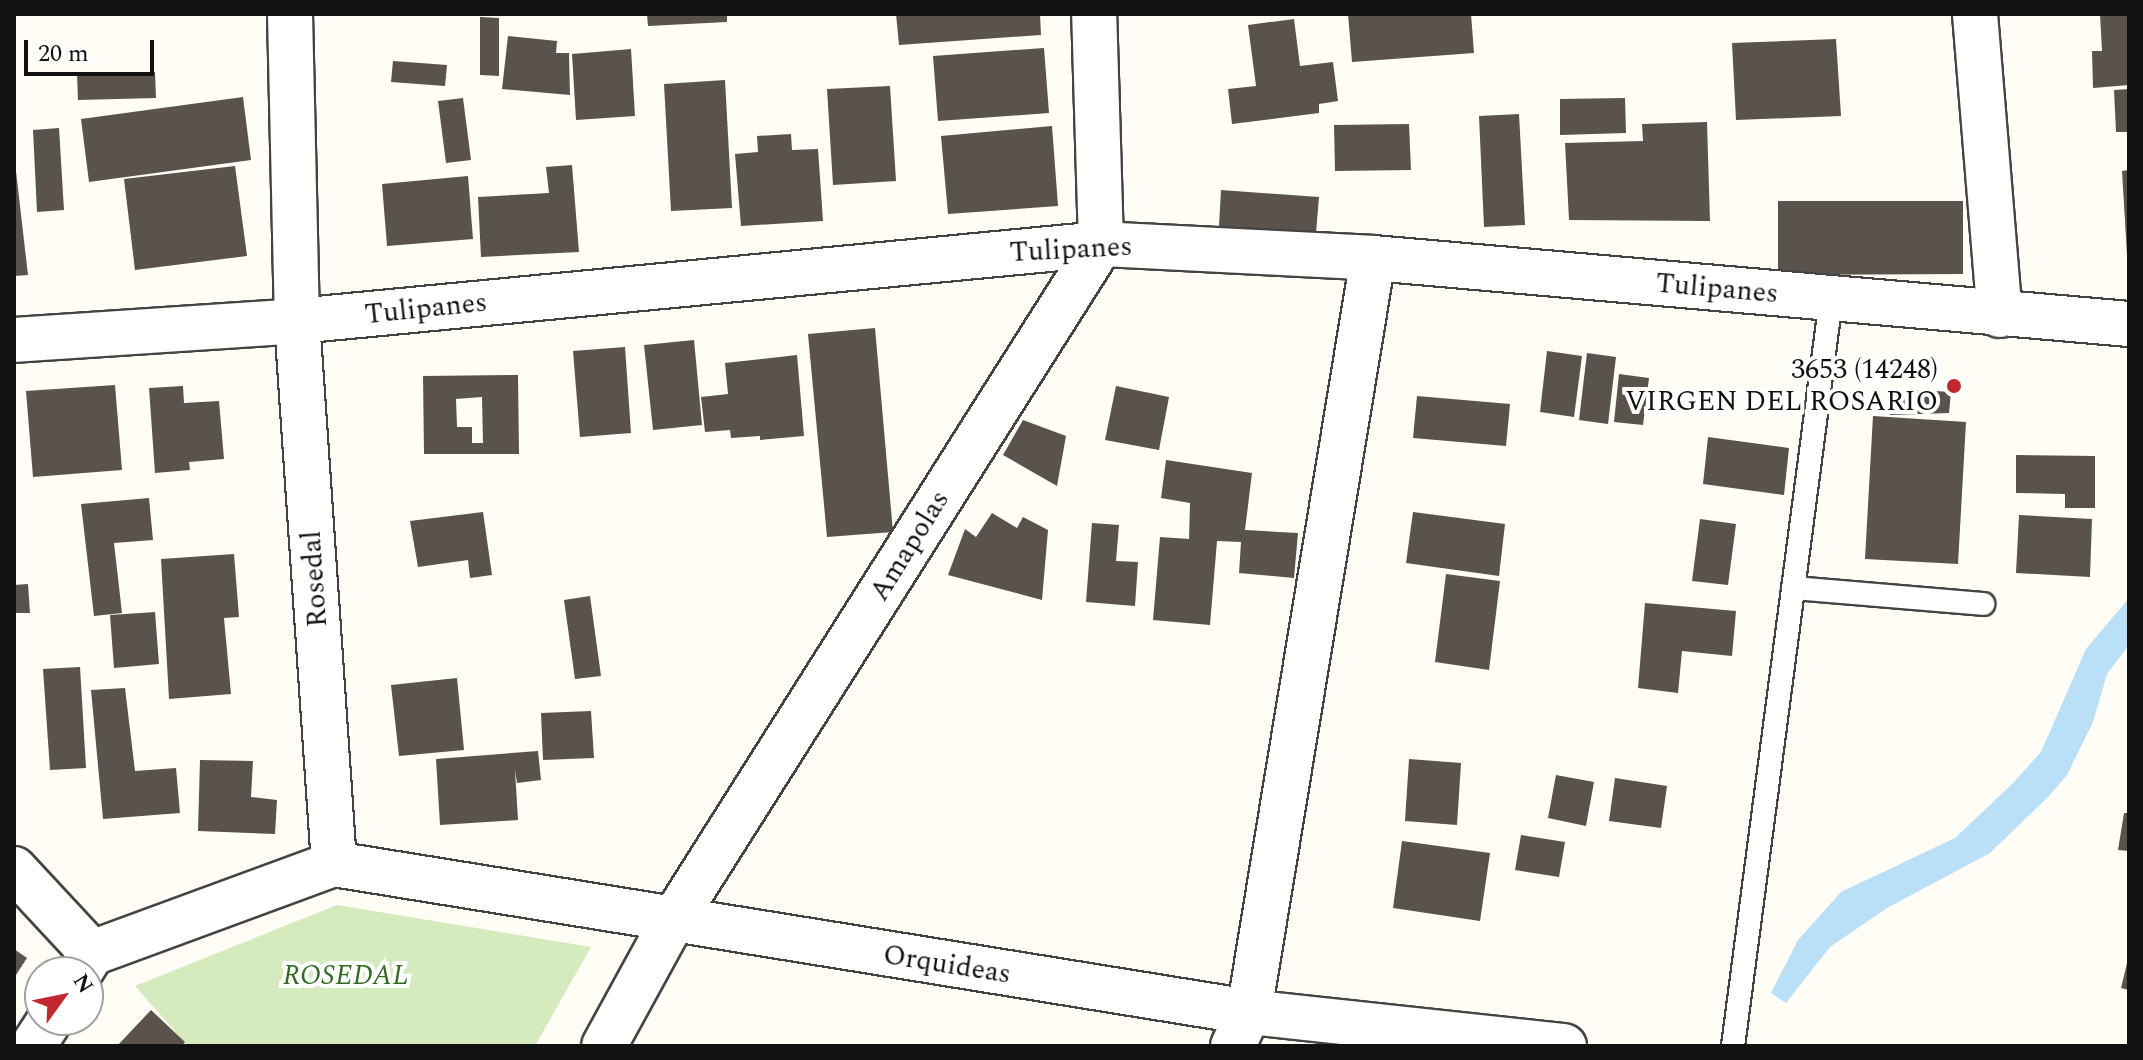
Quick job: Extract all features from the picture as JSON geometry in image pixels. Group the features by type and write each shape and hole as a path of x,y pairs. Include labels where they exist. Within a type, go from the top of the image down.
{"street":[{"name":"Rosedal","path":"290,14 297,321 334,864"},
{"path":"1094,14 1101,244"},
{"path":"1975,14 2000,315"},
{"name":"Tulipanes","path":"14,340 297,321 1101,244 1373,258 2129,324"},
{"name":"Amapolas","path":"604,1046 672,922 1101,244"},
{"path":"1241,1029 1373,258"},
{"path":"101,956 334,864"},
{"name":"Orquideas","path":"334,864 672,922 1241,1029 1564,1046"},
{"path":"14,869 81,956"}],"lane":[{"path":"1733,1046 1831,300"},
{"path":"1793,588 1983,604"}],"green space":[{"name":"ROSEDAL","path":"337,905 591,947 535,1046 188,1046 135,986"}],"water":[{"path":"2129,598 2129,645 2107,674 2093,722 2067,775 2049,796 1990,853 1887,908 1830,947 1786,1003 1771,993 1798,940 1841,892 1955,838 2013,783 2041,752 2086,649"}],"building":[{"path":"647,14 727,14 727,22 648,26"},
{"path":"896,14 1040,14 1041,35 899,45"},
{"path":"1348,14 1471,14 1474,53 1352,62"},
{"path":"2100,14 2129,14 2129,85 2093,88 2092,51 2102,51"},
{"path":"480,17 499,18 499,76 480,75"},
{"path":"1294,19 1300,66 1333,62 1338,101 1319,104 1319,113 1232,124 1228,89 1256,86 1248,25"},
{"path":"508,36 557,41 556,53 569,53 570,95 502,89"},
{"path":"1836,39 1841,116 1736,120 1732,43"},
{"path":"1044,48 1049,113 938,121 933,56"},
{"path":"631,49 635,116 576,120 572,54"},
{"path":"393,61 447,65 445,86 391,82"},
{"path":"155,72 156,98 78,100 77,74"},
{"path":"725,80 732,208 671,211 664,84"},
{"path":"890,86 896,181 833,185 827,89"},
{"path":"2129,89 2129,132 2116,132 2114,90"},
{"path":"243,97 251,160 89,182 81,119"},
{"path":"463,98 471,160 446,163 438,101"},
{"path":"1625,98 1626,133 1560,135 1560,99"},
{"path":"1519,114 1525,225 1484,227 1479,116"},
{"path":"1707,122 1710,221 1569,220 1565,143 1643,141 1642,124"},
{"path":"1409,124 1411,170 1335,171 1334,125"},
{"path":"1052,126 1058,206 948,214 941,136"},
{"path":"59,128 64,210 37,212 33,130"},
{"path":"791,134 792,150 818,149 823,221 741,226 735,154 758,152 757,136"},
{"path":"14,154 28,275 14,276"},
{"path":"572,165 579,252 481,257 478,197 549,193 546,167"},
{"path":"235,166 247,256 135,270 124,179"},
{"path":"2129,170 2129,255 2127,255 2122,171"},
{"path":"468,176 473,239 387,246 382,184"},
{"path":"1221,190 1319,197 1316,233 1219,226"},
{"path":"1778,201 1963,201 1963,274 1778,275"},
{"path":"875,328 893,532 827,537 808,334"},
{"path":"694,340 702,425 653,430 644,345"},
{"path":"625,347 631,433 580,437 573,351"},
{"path":"1547,351 1582,356 1574,417 1540,412"},
{"path":"1587,353 1616,357 1608,424 1579,420"},
{"path":"797,355 804,436 760,440 760,436 731,438 730,430 705,432 701,397 728,394 725,363"},
{"path":"1619,374 1649,378 1643,425 1614,422"},
{"path":"518,375 519,454 424,454 423,376","holes":["482,397 483,443 472,443 472,427 457,427 456,399"]},
{"path":"115,385 122,470 33,477 26,391"},
{"path":"183,386 184,403 219,401 224,459 189,462 190,470 155,473 149,388"},
{"path":"1116,386 1169,397 1159,450 1105,440"},
{"path":"1903,389 1951,392 1949,413 1890,415 1890,402 1902,403"},
{"path":"1417,396 1510,404 1506,446 1413,438"},
{"path":"1873,416 1966,422 1958,564 1865,559"},
{"path":"1023,420 1066,436 1057,486 1003,455"},
{"path":"1708,437 1789,448 1784,495 1703,484"},
{"path":"2016,455 2095,456 2095,508 2065,508 2065,494 2016,493"},
{"path":"1166,460 1252,473 1245,530 1298,533 1294,578 1239,573 1241,542 1217,541 1210,625 1153,620 1160,537 1189,539 1190,503 1161,498"},
{"path":"149,498 153,540 114,543 122,613 94,616 81,504"},
{"path":"483,512 492,575 470,578 468,560 418,567 410,521"},
{"path":"1413,512 1505,524 1499,576 1406,563"},
{"path":"992,513 1017,528 1023,517 1048,530 1042,600 948,575 965,529 976,537"},
{"path":"2019,515 2092,519 2090,577 2016,573"},
{"path":"1700,519 1736,524 1728,585 1692,581"},
{"path":"1092,523 1119,525 1116,561 1138,562 1135,606 1086,602"},
{"path":"234,554 239,617 224,618 231,694 169,699 161,559"},
{"path":"1446,574 1500,581 1489,670 1435,662"},
{"path":"28,584 30,613 14,613 14,585"},
{"path":"590,596 601,676 575,679 564,600"},
{"path":"1645,603 1736,611 1732,656 1682,651 1678,693 1638,688"},
{"path":"155,612 159,664 114,668 110,615"},
{"path":"80,667 86,768 50,770 43,669"},
{"path":"457,678 464,750 399,756 391,685"},
{"path":"125,688 135,771 176,768 180,813 103,819 91,690"},
{"path":"591,711 594,758 543,760 541,713"},
{"path":"538,751 541,780 517,783 515,770 518,820 440,825 436,759"},
{"path":"1409,759 1461,763 1457,825 1405,821"},
{"path":"200,760 253,761 251,797 277,800 275,834 198,831"},
{"path":"1556,775 1594,782 1586,826 1548,818"},
{"path":"1615,778 1667,786 1661,828 1609,821"},
{"path":"2124,813 2129,813 2129,851 2118,850"},
{"path":"1521,835 1565,842 1559,877 1515,870"},
{"path":"1402,841 1490,853 1480,921 1393,908"},
{"path":"14,949 24,956 24,963 14,978"},
{"path":"2129,955 2129,990 2121,988"},
{"path":"151,1010 185,1042 182,1046 117,1046"}],"place":[{"name":"3653 (14248) VIRGEN DEL ROSARIO","path":"1954,386"}]}
